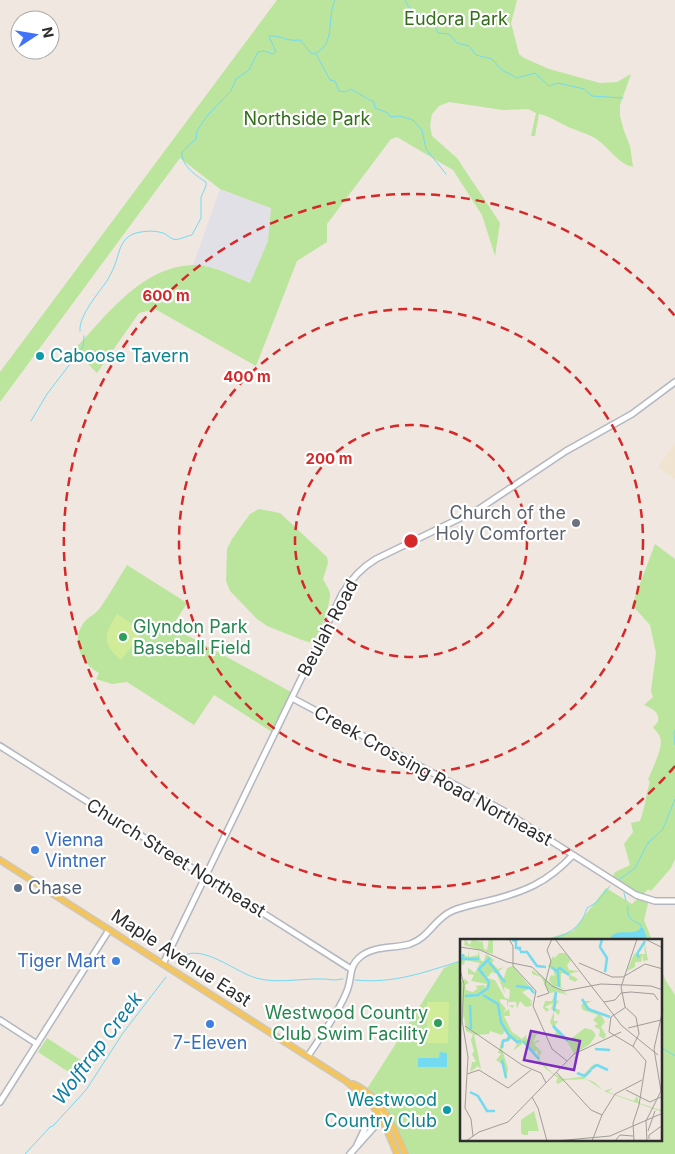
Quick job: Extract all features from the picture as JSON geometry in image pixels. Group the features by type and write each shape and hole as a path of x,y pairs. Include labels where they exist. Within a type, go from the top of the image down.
{"main road":[{"name":"Maple Avenue East","path":"0,860 346,1081 382,1116 397,1154"},
{"path":"382,1116 405,1154"}],"street":[{"name":"Beulah Road","path":"163,964 342,594 352,579 364,567 382,556 479,509 566,451 632,414 675,382"},
{"name":"Creek Crossing Road Northeast","path":"292,698 504,811 636,895 655,901 675,901"},
{"name":"Church Street Northeast","path":"0,746 351,969"},
{"path":"308,1056 346,994 351,969 357,960 370,950 409,944 423,937 444,916 452,911 533,887 573,855"},
{"path":"0,1102 109,930"},
{"path":"0,1020 37,1044"},
{"path":"350,1154 366,1126 382,1116"}],"shaded area":[{"path":"220,189 271,208 268,241 250,283 216,268 193,265"},
{"path":"675,444 675,479 658,467"}],"green space":[{"path":"277,0 517,0 511,23 519,54 524,58 549,69 600,83 617,82 631,74 620,105 620,116 630,146 633,167 622,162 593,137 543,115 539,114 535,136 531,136 536,113 528,109 503,110 449,102 439,106 432,114 430,126 432,136 457,158 500,223 495,256 482,215 453,170 397,137 391,139 327,224 327,242 297,261 256,366 155,309 139,313 97,373 74,350 112,309 141,284 157,274 174,268 192,265 215,268 250,283 268,241 271,208 220,189 180,158 0,402 0,372"},
{"path":"259,509 280,513 327,557 328,563 323,579 330,593 329,604 318,633 312,643 267,626 257,619 230,591 226,581 227,549 250,514"},
{"path":"655,544 675,559 675,859 671,868 651,891 648,889 641,897 649,900 644,920 652,939 546,939 573,931 606,888 632,904 639,897 611,880 615,872 630,865 624,844 633,832 631,823 640,821 650,781 648,780 657,758 661,741 653,727 658,722 658,715 655,711 644,705 653,697 651,691 656,653 650,625 632,605"},
{"path":"127,565 187,603 172,627 291,692 272,732 214,695 194,725 127,682 112,684 96,679 99,673 92,669 82,657 79,650 78,636 85,621 100,608"},
{"name":"Glyndon Park Baseball Field","path":"117,614 142,630 142,633 121,660 110,648 107,638 109,628"},
{"name":"Westwood Country Club","path":"460,960 460,1142 662,1142 662,971 675,995 675,1154 405,1154 385,1112 365,1092 444,968"},
{"name":"Westwood Country Club Swim Facility","path":"427,1002 449,1002 448,1043 427,1043"},
{"path":"47,1038 90,1066 81,1080 38,1052"}],"water":[{"path":"643,928 648,939 611,939 611,936 614,934"},
{"path":"440,1052 447,1053 447,1067 418,1067 418,1058 439,1058"}],"waterway":[{"path":"80,331 82,319 94,298 107,281 122,244 128,237 136,233 148,231 163,233 175,239 192,235 201,218 201,197 206,182 193,173 186,165 182,152 196,139 197,131 207,116 231,91 236,79 249,70 258,52 264,51 273,54 276,52 269,36 300,40 312,54 320,51 328,39 332,7 335,0"},
{"path":"405,0 415,12 431,18 438,33 449,34 457,43 469,46 476,55 492,59 502,70 517,78 535,73 549,86 558,83 584,89 592,96 623,98"},
{"path":"316,54 330,80 335,81 339,91 345,92 350,89 374,102 375,108 388,113 390,117 400,116 413,120 422,130 426,149 446,174"},
{"path":"31,421 47,394 83,347 84,336"},
{"name":"Wolftrap Creek","path":"675,730 675,745"},
{"name":"Wolftrap Creek","path":"620,879 635,868 648,843 663,829 675,799"},
{"name":"Wolftrap Creek","path":"549,939 559,937 576,927 587,908 597,902 610,886"},
{"path":"624,893 626,901"},
{"path":"628,906 629,916 641,925 641,928"},
{"name":"Wolftrap Creek","path":"176,963 184,956 193,953 214,958 247,975 265,980 343,979"},
{"name":"Wolftrap Creek","path":"355,980 396,979 460,961"},
{"name":"Wolftrap Creek","path":"25,1154 86,1090 123,1033 166,977"},
{"path":"662,1048 675,1056"}],"place":[{"name":"Caboose Tavern","path":"40,356"},
{"name":"Church of the Holy Comforter","path":"576,523"},
{"name":"Glyndon Park Baseball Field","path":"123,637"},
{"name":"Vienna Vintner","path":"35,850"},
{"name":"Chase","path":"18,888"},
{"name":"Tiger Mart","path":"116,961"},
{"name":"Westwood Country Club Swim Facility","path":"438,1023"},
{"name":"7-Eleven","path":"210,1024"},
{"name":"Westwood Country Club","path":"447,1110"}],"park label":[{"name":"Eudora Park","path":"456,19"},
{"name":"Northside Park","path":"307,119"}]}
